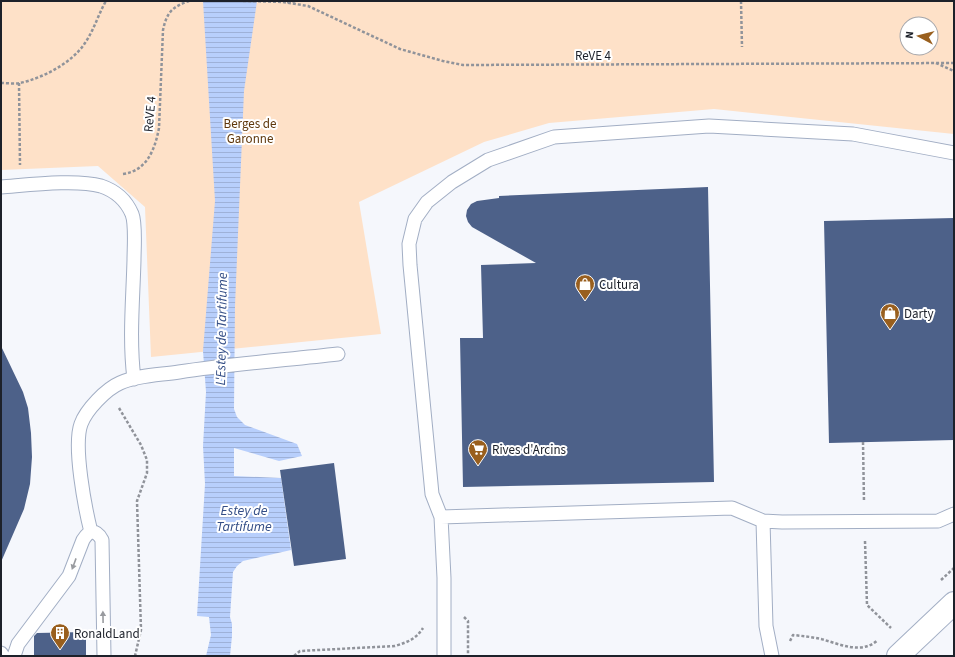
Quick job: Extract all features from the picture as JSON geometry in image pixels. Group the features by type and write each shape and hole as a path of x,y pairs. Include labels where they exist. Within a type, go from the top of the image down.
{"street":[{"path":"898,656 954,603"}],"lane":[{"path":"444,656 444,578 441,517 432,494 410,273 409,244 415,220 427,202 452,182 488,160 554,137 709,126 854,134 954,153"},
{"path":"1,187 76,183 101,186 117,194 126,203 133,216 134,236 132,357 134,379"},
{"path":"91,532 84,504 78,444 80,425 87,412 107,392 119,384 134,379 204,368 235,366 338,354"},
{"path":"441,517 732,508 763,521 782,522 938,521 954,514"},
{"path":"763,521 766,626 772,656"},
{"path":"14,656 18,644 70,576 83,540 85,536 91,532 96,532 100,535 102,540 104,656"}],"path":[{"path":"1,83 19,83 54,70 69,60 85,44 106,1"},
{"name":"ReVE 4","path":"118,174 130,173 142,166 151,155 156,144 159,128 163,30 166,20 177,6 189,1"},
{"name":"ReVE 4","path":"243,1 283,2 308,6 400,49 442,61 463,65 954,63"},
{"path":"283,2 295,1"},
{"path":"741,1 742,47"},
{"path":"934,63 954,71"},
{"path":"19,83 20,186"},
{"path":"107,392 141,445 147,460 147,473 137,502 141,630 135,656"},
{"path":"294,656 300,651 395,646 410,641 420,633 432,614 462,614 468,621 468,656"},
{"path":"786,646 793,635 862,648 873,644"}],"green space":[{"name":"Berges de Garonne","path":"1,1 954,1 954,134 714,109 549,123 484,142 359,202 381,334 151,357 145,207 98,166 1,170"}],"water":[{"name":"Estey de Tartifume","path":"203,1 257,1 244,91 235,306 234,409 237,417 245,425 297,444 302,456 279,461 234,448 234,476 281,478 291,550 243,561 233,572 230,617 232,624 232,636 230,656 206,656 211,635 209,617 197,616 205,484 203,446 206,392 203,351 215,201"}],"building":[{"name":"Cultura","path":"708,187 714,482 463,487 460,338 483,338 481,265 536,263 472,227 466,216 467,210 471,204 477,201 499,198 499,196"},
{"name":"Darty","path":"954,218 954,440 829,443 824,221"},
{"path":"1,346 23,392 28,408 32,457 30,484 24,509 1,562"},
{"path":"334,463 346,559 294,566 280,470"},
{"name":"RonaldLand","path":"86,632 86,656 34,656 34,636 37,633"}],"place":[{"name":"Cultura","path":"585,301"},
{"name":"Darty","path":"890,330"},
{"name":"Rives d'Arcins","path":"478,466"},
{"name":"RonaldLand","path":"60,650"}],"water label":[{"name":"L'Estey de Tartifume","path":"221,329"}]}
